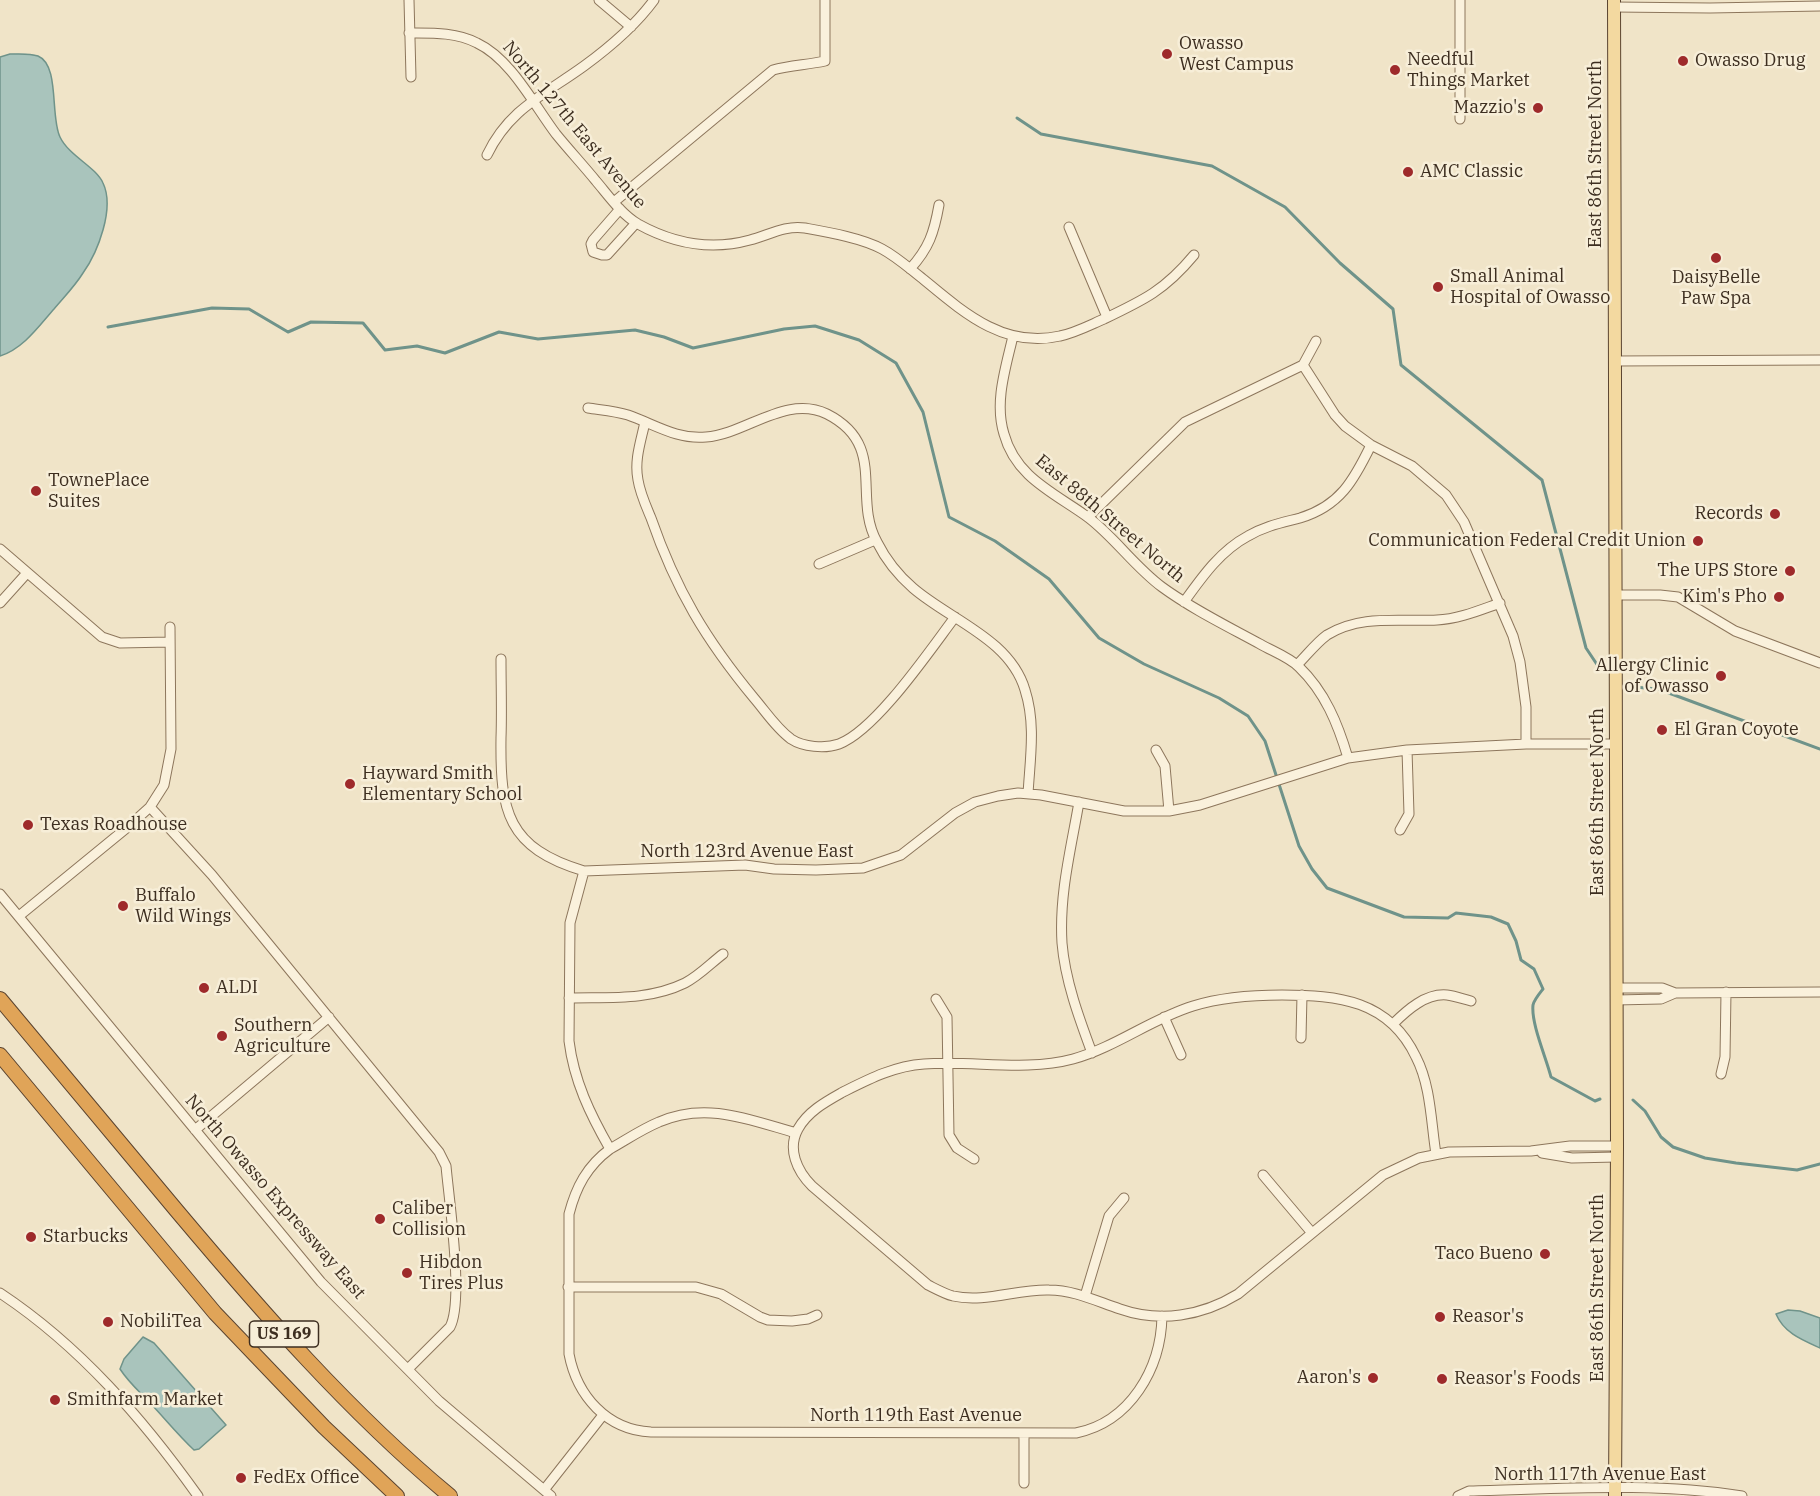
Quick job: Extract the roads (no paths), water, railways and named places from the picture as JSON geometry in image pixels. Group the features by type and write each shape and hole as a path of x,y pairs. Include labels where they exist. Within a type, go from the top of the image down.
{"highway":[{"name":"US 169","path":"0,999 262,1311 316,1369 450,1496"},
{"name":"US 169","path":"0,1054 215,1313 324,1428 397,1496"}],"main road":[{"name":"East 86th Street North","path":"1614,3 1617,1152 1615,1492"}],"street":[{"path":"409,0 411,77"},
{"path":"599,0 631,27"},
{"path":"486,156 496,136 507,122 532,101 584,66 631,27 654,0"},
{"path":"636,223 607,255 593,252 591,244 593,240 617,205 773,70 791,64 825,62 825,0"},
{"path":"1460,0 1460,119"},
{"path":"1614,3 1710,8 1820,6"},
{"name":"North 127th East Avenue","path":"409,33 443,33 457,36 478,43 498,57 509,68 557,135 617,205 636,223 668,239 708,246 740,243 780,230 804,228 868,243 882,248 971,318 1013,336 1038,338 1060,336 1144,300 1164,287 1194,255"},
{"path":"910,269 928,246 934,231 939,206"},
{"path":"1069,227 1107,317"},
{"name":"East 88th Street North","path":"1013,336 1000,410 1004,434 1015,460 1033,481 1088,518 1159,585 1184,602 1297,665 1315,684 1328,704 1348,758"},
{"path":"1088,518 1164,440 1185,422 1197,414 1303,365 1316,341"},
{"path":"1615,362 1820,360"},
{"path":"1303,365 1335,415 1355,435 1412,466 1446,495 1472,536 1513,636 1520,662 1526,707 1527,744"},
{"path":"588,408 615,412 677,435 707,437 796,409 825,414 842,424 860,446 866,467 868,511 875,540 893,568 915,590 998,648 1025,689 1032,730 1028,794"},
{"path":"645,422 636,464 637,478 663,555 703,631 729,668 792,740 806,745 838,744 865,726 902,686 954,617"},
{"path":"1184,602 1212,566 1245,537 1329,505 1345,491 1358,472 1371,445"},
{"path":"819,564 875,540"},
{"path":"0,549 102,637 120,643 170,642"},
{"path":"0,603 27,573"},
{"path":"1616,594 1678,597 1735,631 1820,663"},
{"path":"1297,665 1327,636 1353,624 1370,621 1438,620 1465,615 1500,603"},
{"path":"19,916 93,858 150,807 164,785 171,749 170,627"},
{"name":"North 123rd Avenue East","path":"501,659 502,787 511,820 528,841 546,856 560,864 584,871 745,865 774,870 863,868 901,855 954,813 975,802 998,796 1028,794 1124,811 1169,811 1200,806 1348,758 1407,750 1527,744 1616,744"},
{"path":"1156,750 1165,766 1169,811"},
{"path":"1400,830 1408,814 1407,750"},
{"path":"1079,802 1065,875 1062,943 1067,973 1092,1053"},
{"path":"150,807 212,875 439,1152 446,1166 455,1272 454,1319 450,1327 408,1369"},
{"path":"584,871 570,923 569,1041 574,1070 586,1104 610,1149"},
{"name":"North Owasso Expressway East","path":"0,894 321,1282 439,1401 548,1493"},
{"path":"569,998 636,997 669,990 688,982 723,954"},
{"path":"1721,1074 1725,1057 1726,992"},
{"path":"1616,994 1661,999 1675,993 1820,992"},
{"path":"1436,1154 1425,1082 1420,1065 1406,1039 1393,1024 1361,1004 1335,997 1302,995 1232,997 1192,1006 1164,1017 1110,1046 1070,1060 1049,1063 947,1063 909,1066 872,1077 819,1106 801,1124 796,1133 795,1156 802,1176 928,1285 950,1295 965,1298 1051,1290 1084,1296 1133,1313 1162,1316 1196,1313 1223,1303 1253,1283 1383,1175 1419,1158 1449,1152 1531,1151 1572,1158 1617,1152"},
{"path":"1302,995 1302,1038"},
{"path":"1393,1024 1413,1006 1436,996 1446,995 1471,1001"},
{"path":"936,999 947,1017 950,1135 957,1148 974,1159"},
{"path":"195,1130 329,1017"},
{"path":"1164,1017 1181,1056"},
{"path":"548,1493 603,1415 583,1394 572,1369 569,1354 569,1214 575,1193 590,1167 610,1149 659,1122 692,1113 713,1112 739,1116 796,1133"},
{"path":"1263,1175 1312,1233"},
{"path":"1084,1296 1109,1216 1124,1198"},
{"path":"568,1287 696,1287 726,1296 768,1320 792,1321 817,1315"},
{"path":"0,1293 45,1326 114,1391 171,1458 198,1496"},
{"name":"North 119th East Avenue","path":"603,1415 619,1424 641,1431 1076,1433 1102,1426 1129,1404 1152,1367 1160,1346 1162,1316"},
{"path":"1024,1433 1024,1483"},
{"name":"North 117th Avenue East","path":"1458,1496 1469,1491 1714,1492 1742,1496"}],"water":[{"path":"10,54 35,55 45,61 52,80 55,117 60,137 70,150 100,177 106,193 107,205 99,242 80,278 30,336 16,348 0,356 0,57"},
{"path":"1788,1310 1800,1311 1820,1318 1820,1348 1794,1335 1779,1321 1776,1314"},
{"path":"143,1337 154,1343 226,1425 199,1449 194,1450 188,1445 120,1369 124,1359"}],"waterway":[{"path":"1017,118 1041,134 1212,166 1285,207 1340,263 1393,309 1401,365 1542,480 1586,648 1598,666"},
{"path":"108,327 212,308 249,309 288,332 311,322 363,323 385,350 417,346 445,353 499,332 538,339 635,330 664,337 693,348 784,329 815,326 859,340 896,363 923,412 949,517 995,541 1049,579 1099,638 1144,664 1219,698 1248,716 1265,741 1299,846 1312,869 1327,888 1404,917 1448,918 1456,913 1491,917 1508,924 1521,960 1534,969 1543,989 1534,1003 1533,1013 1536,1031 1551,1077 1595,1101 1600,1099"},
{"path":"1633,687 1658,689 1820,749"},
{"path":"1633,1100 1645,1111 1661,1137 1673,1147 1705,1158 1797,1170 1820,1164"}],"place":[{"name":"Owasso West Campus","path":"1167,54"},
{"name":"Owasso Drug","path":"1683,61"},
{"name":"Needful Things Market","path":"1395,70"},
{"name":"Mazzio's","path":"1538,108"},
{"name":"AMC Classic","path":"1408,172"},
{"name":"DaisyBelle Paw Spa","path":"1716,258"},
{"name":"Small Animal Hospital of Owasso","path":"1438,287"},
{"name":"TownePlace Suites","path":"36,491"},
{"name":"Records","path":"1775,514"},
{"name":"Communication Federal Credit Union","path":"1698,541"},
{"name":"The UPS Store","path":"1790,571"},
{"name":"Kim's Pho","path":"1779,597"},
{"name":"Allergy Clinic of Owasso","path":"1721,676"},
{"name":"El Gran Coyote","path":"1662,730"},
{"name":"Hayward Smith Elementary School","path":"350,784"},
{"name":"Texas Roadhouse","path":"28,825"},
{"name":"Buffalo Wild Wings","path":"123,906"},
{"name":"ALDI","path":"204,988"},
{"name":"Southern Agriculture","path":"222,1036"},
{"name":"Caliber Collision","path":"380,1219"},
{"name":"Starbucks","path":"31,1237"},
{"name":"Taco Bueno","path":"1545,1254"},
{"name":"Hibdon Tires Plus","path":"407,1273"},
{"name":"Reasor's","path":"1440,1317"},
{"name":"NobiliTea","path":"108,1322"},
{"name":"Aaron's","path":"1373,1378"},
{"name":"Reasor's Foods","path":"1442,1379"},
{"name":"Smithfarm Market","path":"55,1400"},
{"name":"FedEx Office","path":"241,1478"}]}
